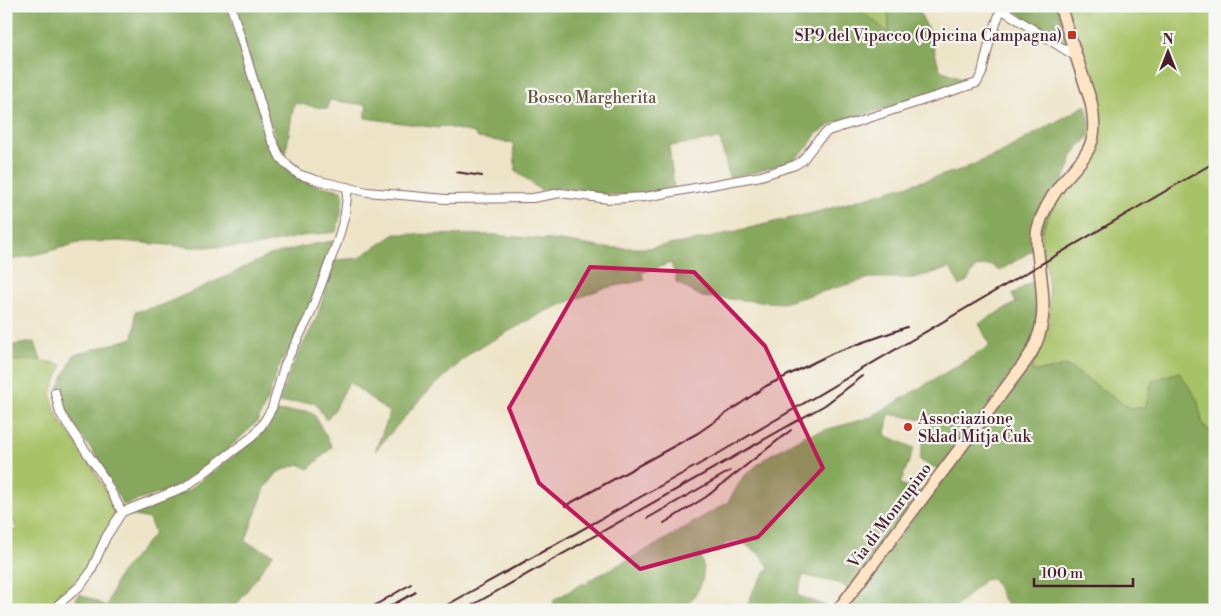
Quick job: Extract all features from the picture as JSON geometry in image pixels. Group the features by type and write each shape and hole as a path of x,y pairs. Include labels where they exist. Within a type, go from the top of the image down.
{"main road":[{"name":"Via di Monrupino","path":"838,610 1024,365 1037,342 1043,323 1044,308 1037,229 1048,205 1077,165 1093,137 1094,117 1091,102 1060,6"}],"street":[{"path":"231,6 271,138 280,157 293,170 304,177 374,193 446,199 533,198 560,193 609,199 645,197 761,176 795,165 802,161 822,136 836,128 976,83 982,73 1001,8 1075,56"},
{"path":"52,610 81,585 90,573 106,537 122,512 185,487 252,436 262,425 272,408 285,364 309,317 338,240 345,214 348,187"},
{"path":"55,392 60,413 94,463 122,512"},
{"path":"725,610 732,610"}],"highlighted area":[{"path":"590,267 694,272 765,346 823,468 758,537 640,569 539,483 509,408"}],"green space":[{"path":"6,6 227,6 271,151 287,169 302,180 319,186 342,190 342,206 336,232 302,236 251,247 190,247 120,241 82,242 6,261"},
{"name":"Bosco Margherita","path":"234,6 855,6 889,33 888,6 917,6 929,32 940,70 962,78 974,79 898,105 834,123 816,134 808,147 794,160 756,172 729,177 720,139 669,146 674,187 647,193 619,195 588,193 560,188 540,190 516,171 513,143 478,138 474,133 442,126 438,128 365,118 367,105 329,100 328,109 294,103 285,158 278,145 260,94"},
{"path":"854,6 888,6 889,34"},
{"path":"1009,6 1057,6 1070,46 1009,7"},
{"path":"1065,6 1215,6 1215,434 1203,426 1197,399 1145,408 1130,408 1066,365 1051,370 1031,371 1046,334 1049,312 1049,287 1041,243 1044,226 1058,200 1095,150 1099,131"},
{"path":"1086,105 1090,123 1089,137 1076,150 1070,161 1070,165 1033,250 999,271 992,265 976,267 967,281 960,286 950,268 914,278 870,278 783,303 702,297 676,282 671,263 641,273 645,280 601,289 546,311 473,351 423,396 375,451 390,413 349,382 335,409 326,420 315,402 279,403 289,373 317,317 335,260 359,258 395,234 495,235 561,241 605,248 649,248 694,241 821,211 963,169 1000,153"},
{"path":"333,241 306,315 278,368 268,399 257,422 227,450 181,484 161,493 123,505 95,454 67,417 58,388 74,355 133,338 135,312 162,305 270,255"},
{"path":"1035,280 1038,319 1028,352 940,469 920,460 923,442 929,439 931,421 889,414 885,435 914,448 900,484 920,491 849,590 841,584 803,575 797,595 830,608 829,610 746,610 753,591 769,567 760,554 738,540 725,544 718,553 710,552 701,557 703,573 700,586 693,598 682,610 553,610 554,600 584,583 585,585 589,583 588,581 654,546 728,502 743,477 767,457 804,436 871,417 990,346 979,323 1016,303 1012,294"},
{"path":"35,342 41,360 6,361 6,346"},
{"path":"1042,348 1031,371 1051,370 1066,365 1130,408 1145,408 1152,381 1179,372 1197,399 1203,426 1215,434 1215,610 1009,610 993,578 984,580 953,610 845,610"},
{"path":"41,360 62,365 51,396 58,418 88,460 115,507 116,513 82,574 46,610 6,610 6,531 17,530 14,522 6,518 6,361"},
{"path":"308,411 315,416 332,447 309,469 299,464 278,472 265,488 245,542 273,554 233,610 83,610 76,599 80,594 107,606 117,578 155,533 149,519 126,514 144,509 187,491 259,437 270,425 276,412"}],"railway":[{"path":"438,610 721,452 1215,162"},
{"path":"456,172 482,176"},
{"path":"565,506 698,433 766,386 833,353 907,327"},
{"path":"464,610 825,405 863,376"},
{"path":"664,523 706,497 791,430"},
{"path":"648,518 730,471"},
{"path":"367,610 411,584"},
{"path":"383,610 416,592"}],"place":[{"name":"SP9 del Vipacco (Opicina Campagna)","path":"1072,35"},
{"name":"Associazione Sklad Mitja Čuk","path":"908,427"}]}
